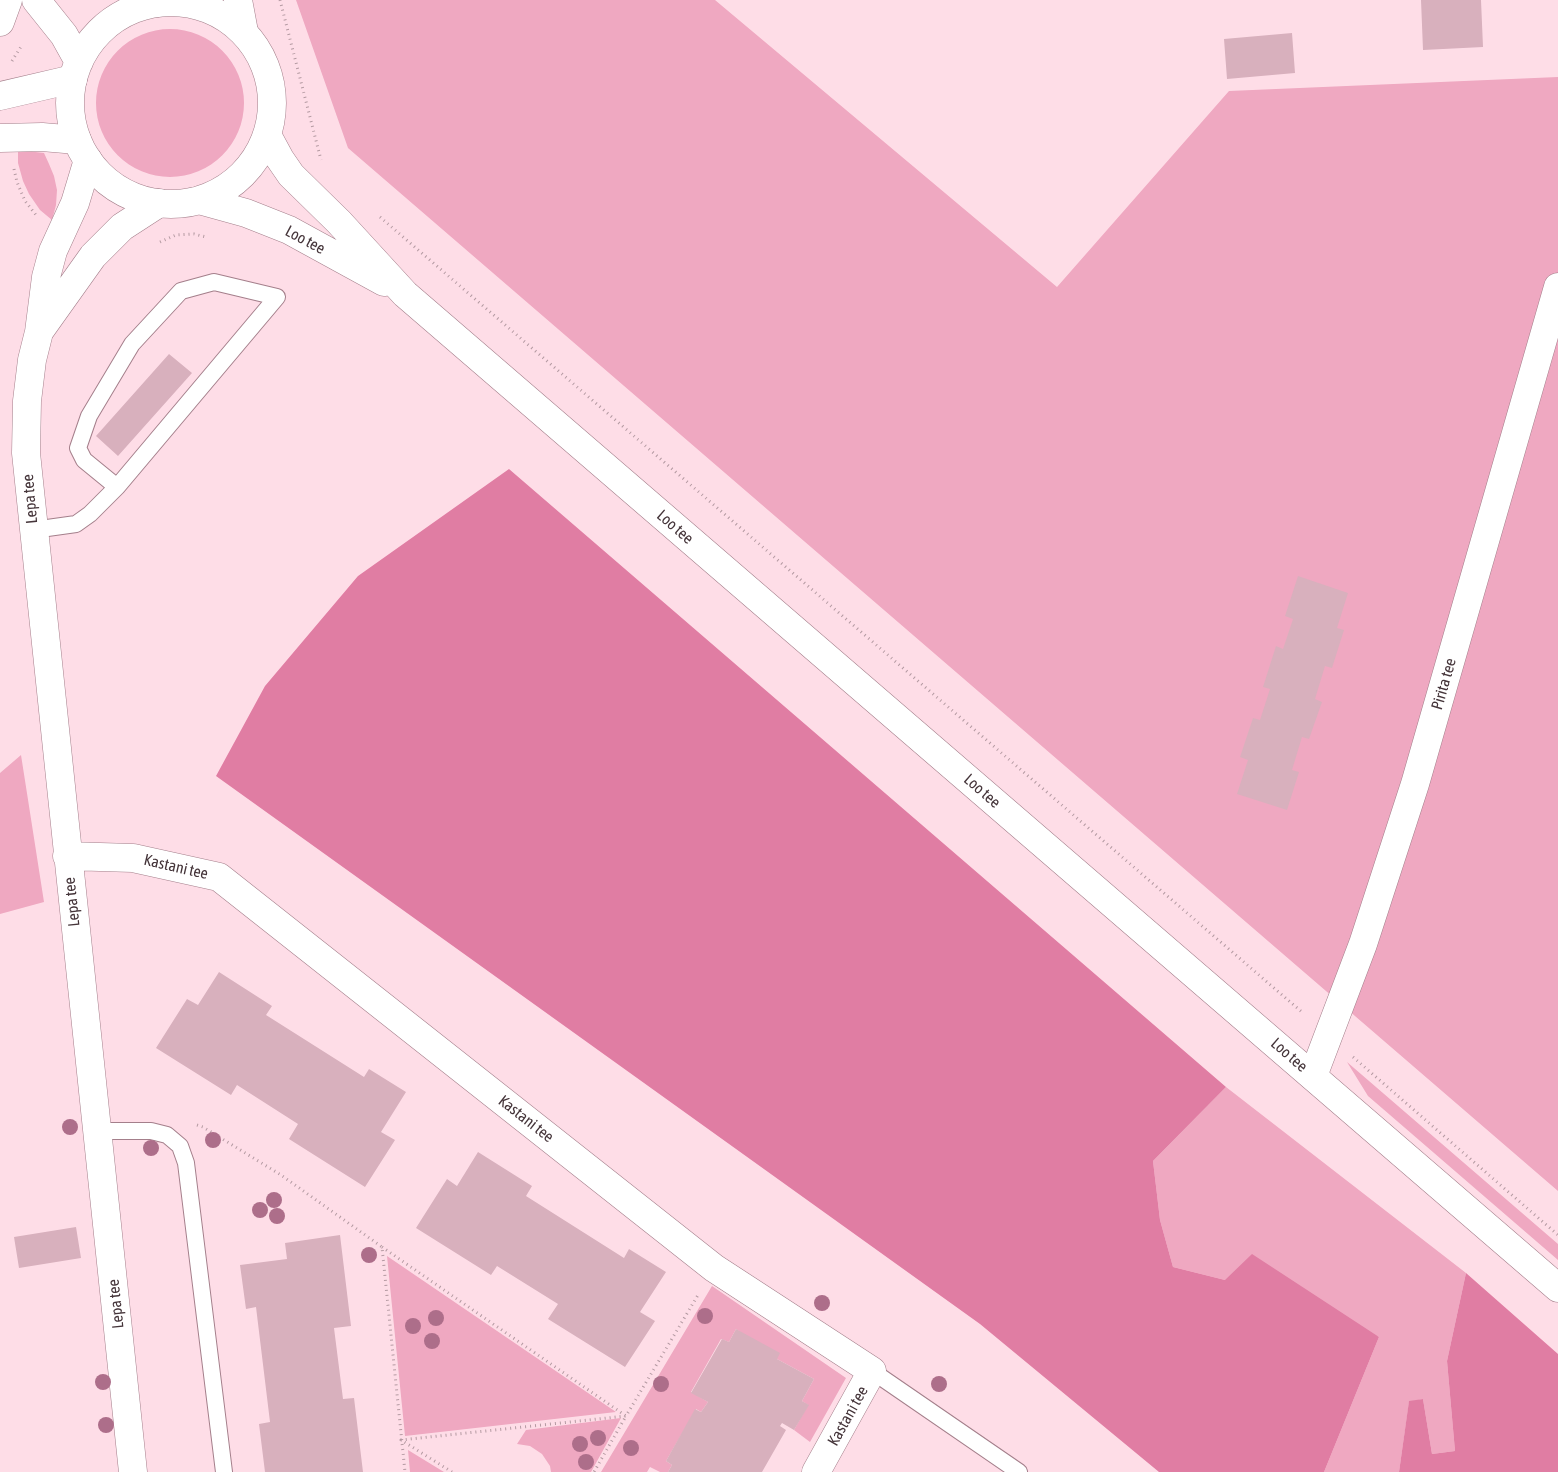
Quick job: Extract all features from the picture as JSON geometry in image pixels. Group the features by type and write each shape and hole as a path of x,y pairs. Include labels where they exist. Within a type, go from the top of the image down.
{"street":[{"path":"0,22 8,0"},
{"path":"36,0 64,35 76,70"},
{"path":"106,0 130,11"},
{"path":"238,0 244,32"},
{"path":"158,2 180,2 203,7 225,17 244,32 257,50 267,70 272,91 272,113 267,135 257,157 241,176 222,190 199,200 179,204 159,203 138,198 119,189 102,176 82,150 72,120 70,99 76,70 92,41 109,24 130,11 158,2"},
{"path":"0,96 76,70"},
{"name":"Loo tee","path":"267,135 291,175 339,222 405,294 1558,1288"},
{"path":"0,138 42,137 82,150"},
{"name":"Lepa tee","path":"82,150 75,203 53,251 46,277 39,332 32,360 26,401 26,454 133,1472"},
{"name":"Loo tee","path":"199,200 246,213 289,230 405,294"},
{"name":"Lepa tee","path":"39,332 93,256 122,227 159,203"},
{"name":"Pirita tee","path":"1313,1076 1363,944 1414,784 1558,287"},
{"name":"Kastani tee","path":"67,856 133,858 219,877 714,1268 872,1371 816,1472"}],"lane":[{"path":"33,530 76,524 90,514 117,487 277,297 214,282 181,291 132,344 89,416 78,448 84,460 117,487"},
{"path":"98,1131 151,1131 167,1135 180,1146 186,1163 224,1472"},
{"path":"872,1371 1019,1472"}],"path":[{"path":"280,0 322,163"},
{"path":"10,64 26,39"},
{"path":"14,167 17,182 25,201 41,219"},
{"path":"377,215 1558,1235"},
{"path":"155,244 176,234 194,234 213,238"},
{"path":"195,1124 203,1127 281,1175 626,1416"},
{"path":"382,1247 405,1472"},
{"path":"594,1472 714,1268"},
{"path":"401,1440 626,1416"},
{"path":"401,1440 452,1472"}],"shaded area":[{"path":"296,0 715,0 1057,287 1229,91 1558,77 1558,1191 348,148"},
{"path":"170,29 198,34 211,41 222,51 232,62 239,75 244,103 239,131 232,144 222,155 211,165 198,172 170,177 142,172 129,165 118,155 108,144 101,131 96,103 101,75 108,62 118,51 129,41 142,34"},
{"path":"18,150 44,153 54,176 57,190 52,220 40,210 29,194 18,163"},
{"path":"509,469 1226,1087 1153,1161 1160,1220 1173,1267 1225,1280 1252,1254 1379,1337 1324,1472 1159,1472 980,1324 216,776 265,686 358,576"},
{"path":"21,755 44,902 0,914 0,773"},
{"path":"1347,1062 1558,1244 1558,1260 1368,1096"},
{"path":"1226,1087 1466,1273 1447,1361 1455,1451 1432,1454 1423,1399 1409,1402 1399,1472 1324,1472 1379,1337 1225,1280 1173,1267 1160,1220 1153,1161"},
{"path":"387,1256 616,1412 405,1436"},
{"path":"1466,1273 1558,1354 1558,1472 1399,1472 1409,1401 1423,1399 1432,1454 1455,1451 1447,1361"},
{"path":"712,1286 846,1378 810,1442 794,1430 808,1405 802,1401 814,1379 777,1359 736,1329 729,1342 721,1339 691,1392 708,1402 701,1412 696,1409 666,1461 672,1465 668,1472 660,1472 650,1467 647,1472 601,1472"},
{"path":"621,1418 591,1472 551,1472 550,1466 542,1454 530,1446 517,1444 526,1430"},
{"path":"408,1450 444,1472 410,1472"}],"building":[{"path":"1421,0 1481,0 1483,47 1423,50"},
{"path":"1292,33 1295,73 1227,79 1224,39"},
{"path":"169,354 192,373 118,456 96,436"},
{"path":"1298,576 1348,593 1337,628 1344,630 1332,668 1325,666 1315,699 1322,702 1309,739 1302,737 1292,770 1299,772 1287,810 1237,794 1248,760 1240,757 1253,718 1260,720 1270,689 1263,687 1276,646 1283,649 1293,619 1285,616"},
{"path":"219,972 272,1006 266,1015 364,1077 369,1069 406,1092 381,1132 395,1140 365,1187 289,1139 298,1124 237,1085 231,1095 156,1048 187,999 198,1005"},
{"path":"478,1152 532,1186 526,1196 624,1258 629,1249 666,1272 640,1312 655,1321 625,1367 548,1319 558,1304 497,1266 491,1275 416,1228 447,1179 457,1186"},
{"path":"76,1227 81,1258 19,1268 14,1237"},
{"path":"340,1235 351,1326 334,1328 343,1399 354,1398 363,1472 265,1472 259,1424 270,1422 256,1307 246,1309 240,1265 287,1259 285,1243"},
{"path":"736,1329 780,1353 777,1359 814,1379 802,1401 809,1405 794,1430 782,1423 780,1426 786,1430 762,1472 668,1472 672,1465 666,1461 695,1409 701,1412 708,1402 691,1393 722,1339 729,1342"}]}
